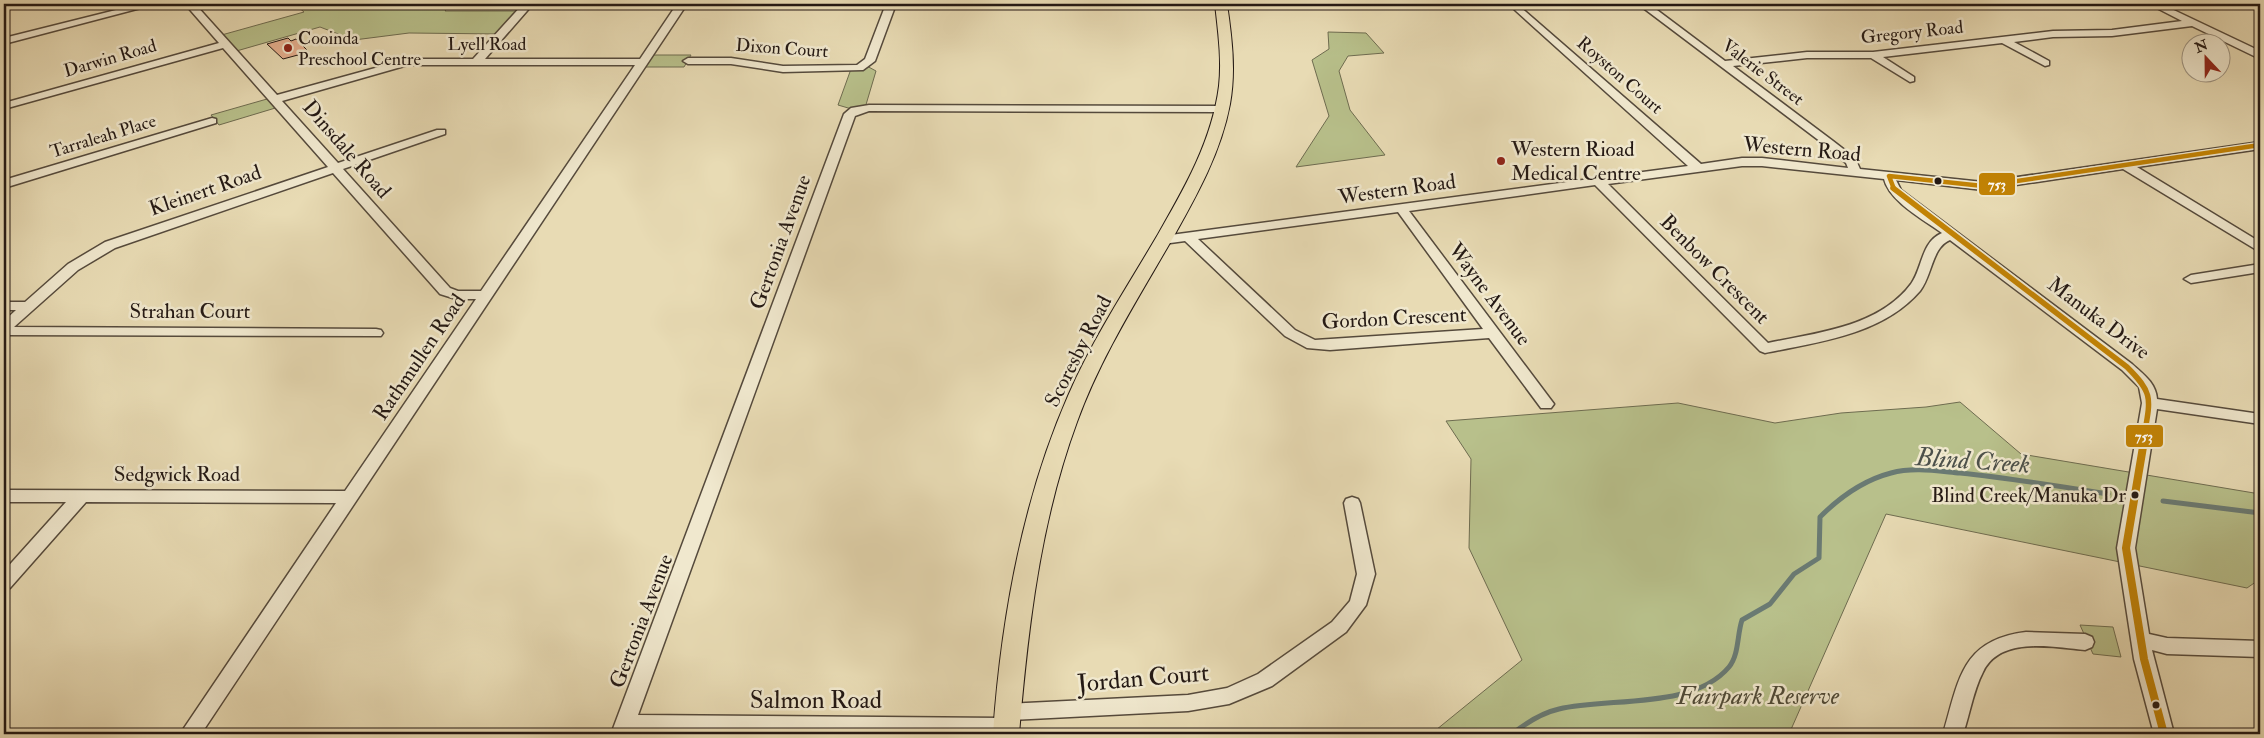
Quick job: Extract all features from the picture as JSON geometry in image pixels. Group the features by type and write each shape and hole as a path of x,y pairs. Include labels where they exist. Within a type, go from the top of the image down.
{"main road":[{"name":"Scoresby Road","path":"1007,724 1025,572 1046,483 1068,420 1086,377 1198,178 1214,140 1222,109 1227,62 1221,4"}],"street":[{"path":"4,41 151,4"},
{"name":"Dinsdale Road","path":"190,4 445,291 456,295 486,295"},
{"path":"476,62 528,4"},
{"name":"Rathmullen Road","path":"190,734 682,4"},
{"name":"Dixon Court","path":"688,61 731,61 783,69 859,68 870,60 891,4"},
{"name":"Valerie Street","path":"1643,4 1836,149 1851,161 1856,173"},
{"path":"2154,4 2260,55"},
{"name":"Royston Court","path":"1519,9 1698,168"},
{"name":"Gregory Road","path":"1723,64 1807,55 1873,55 2064,33 2112,33 2195,23"},
{"path":"2004,40 2044,63"},
{"name":"Darwin Road","path":"4,106 226,44"},
{"path":"1873,55 1910,79"},
{"name":"Lyell Road","path":"276,99 400,63 642,62"},
{"name":"Gertonia Avenue","path":"622,729 850,114 855,110 869,108 1222,109"},
{"name":"Tarraleah Place","path":"4,184 212,121"},
{"name":"Kleinert Road","path":"4,329 73,267 110,245 441,132"},
{"name":"Western Road","path":"1163,240 1598,181 1755,162 1983,186 2260,145"},
{"path":"2125,165 2260,248"},
{"name":"Manuka Drive","path":"1889,176 1892,187 1897,193 2137,374 2148,388 2150,403 2126,548 2140,639 2164,734"},
{"name":"Benbow Crescent","path":"1598,181 1765,348 1842,332 1886,312 1914,288 1938,240 1952,234"},
{"name":"Wayne Avenue","path":"1401,208 1546,404"},
{"name":"Gordon Crescent","path":"1188,238 1290,334 1303,342 1330,345 1493,334"},
{"path":"2191,280 2260,268"},
{"path":"4,306 28,306"},
{"name":"Strahan Court","path":"4,329 376,333"},
{"path":"2150,403 2260,418"},
{"name":"Sedgwick Road","path":"4,496 350,497"},
{"path":"4,583 82,496"},
{"name":"Jordan Court","path":"1007,724 1188,704 1229,696 1265,680 1339,627 1357,605 1362,594 1366,574 1352,504"},
{"path":"2140,639 2167,646 2260,649"},
{"path":"1953,734 1977,663 1990,651 2018,640 2085,642"},
{"name":"Salmon Road","path":"622,729 1007,724"}],"green space":[{"path":"297,6 449,6 445,11 521,11 501,34 409,33 354,40 320,27 233,52 218,36 304,12"},
{"path":"1328,32 1366,33 1384,53 1348,56 1339,71 1350,110 1385,155 1296,167 1329,116 1312,60 1329,49"},
{"path":"647,55 691,55 684,67 639,67"},
{"path":"865,65 876,71 865,108 855,110 838,105 851,69"},
{"path":"274,97 282,106 219,125 211,115"},
{"name":"Fairpark Reserve","path":"1960,402 2021,454 2260,494 2260,579 2247,588 1886,514 1789,734 1431,734 1522,660 1469,548 1471,459 1446,421 1678,403 1775,423 1841,413 1926,407"},
{"path":"2080,625 2113,627 2121,657 2093,654"}],"building":[{"name":"Cooinda Preschool Centre","path":"288,38 291,41 296,39 309,52 283,59 267,44"}],"waterway":[{"name":"Blind Creek","path":"1512,734 1534,719 1559,709 1672,696 1694,690 1713,681 1729,667 1735,657 1742,620 1770,604 1794,574 1819,558 1820,517 1853,490 1871,480 1899,471 1934,471 1978,475 2108,494"},
{"name":"Blind Creek","path":"2163,501 2260,513"}],"transit line":[{"name":"753","path":"2164,734 2144,659 2126,548 2150,403 2145,387 2127,367 1897,193 1892,187 1889,176 1983,186 2260,145"}],"place":[{"name":"Cooinda Preschool Centre","path":"288,48"},
{"name":"Western Rioad Medical Centre","path":"1501,161"},
{"name":"Blind Creek/Manuka Dr","path":"2135,495"}]}
